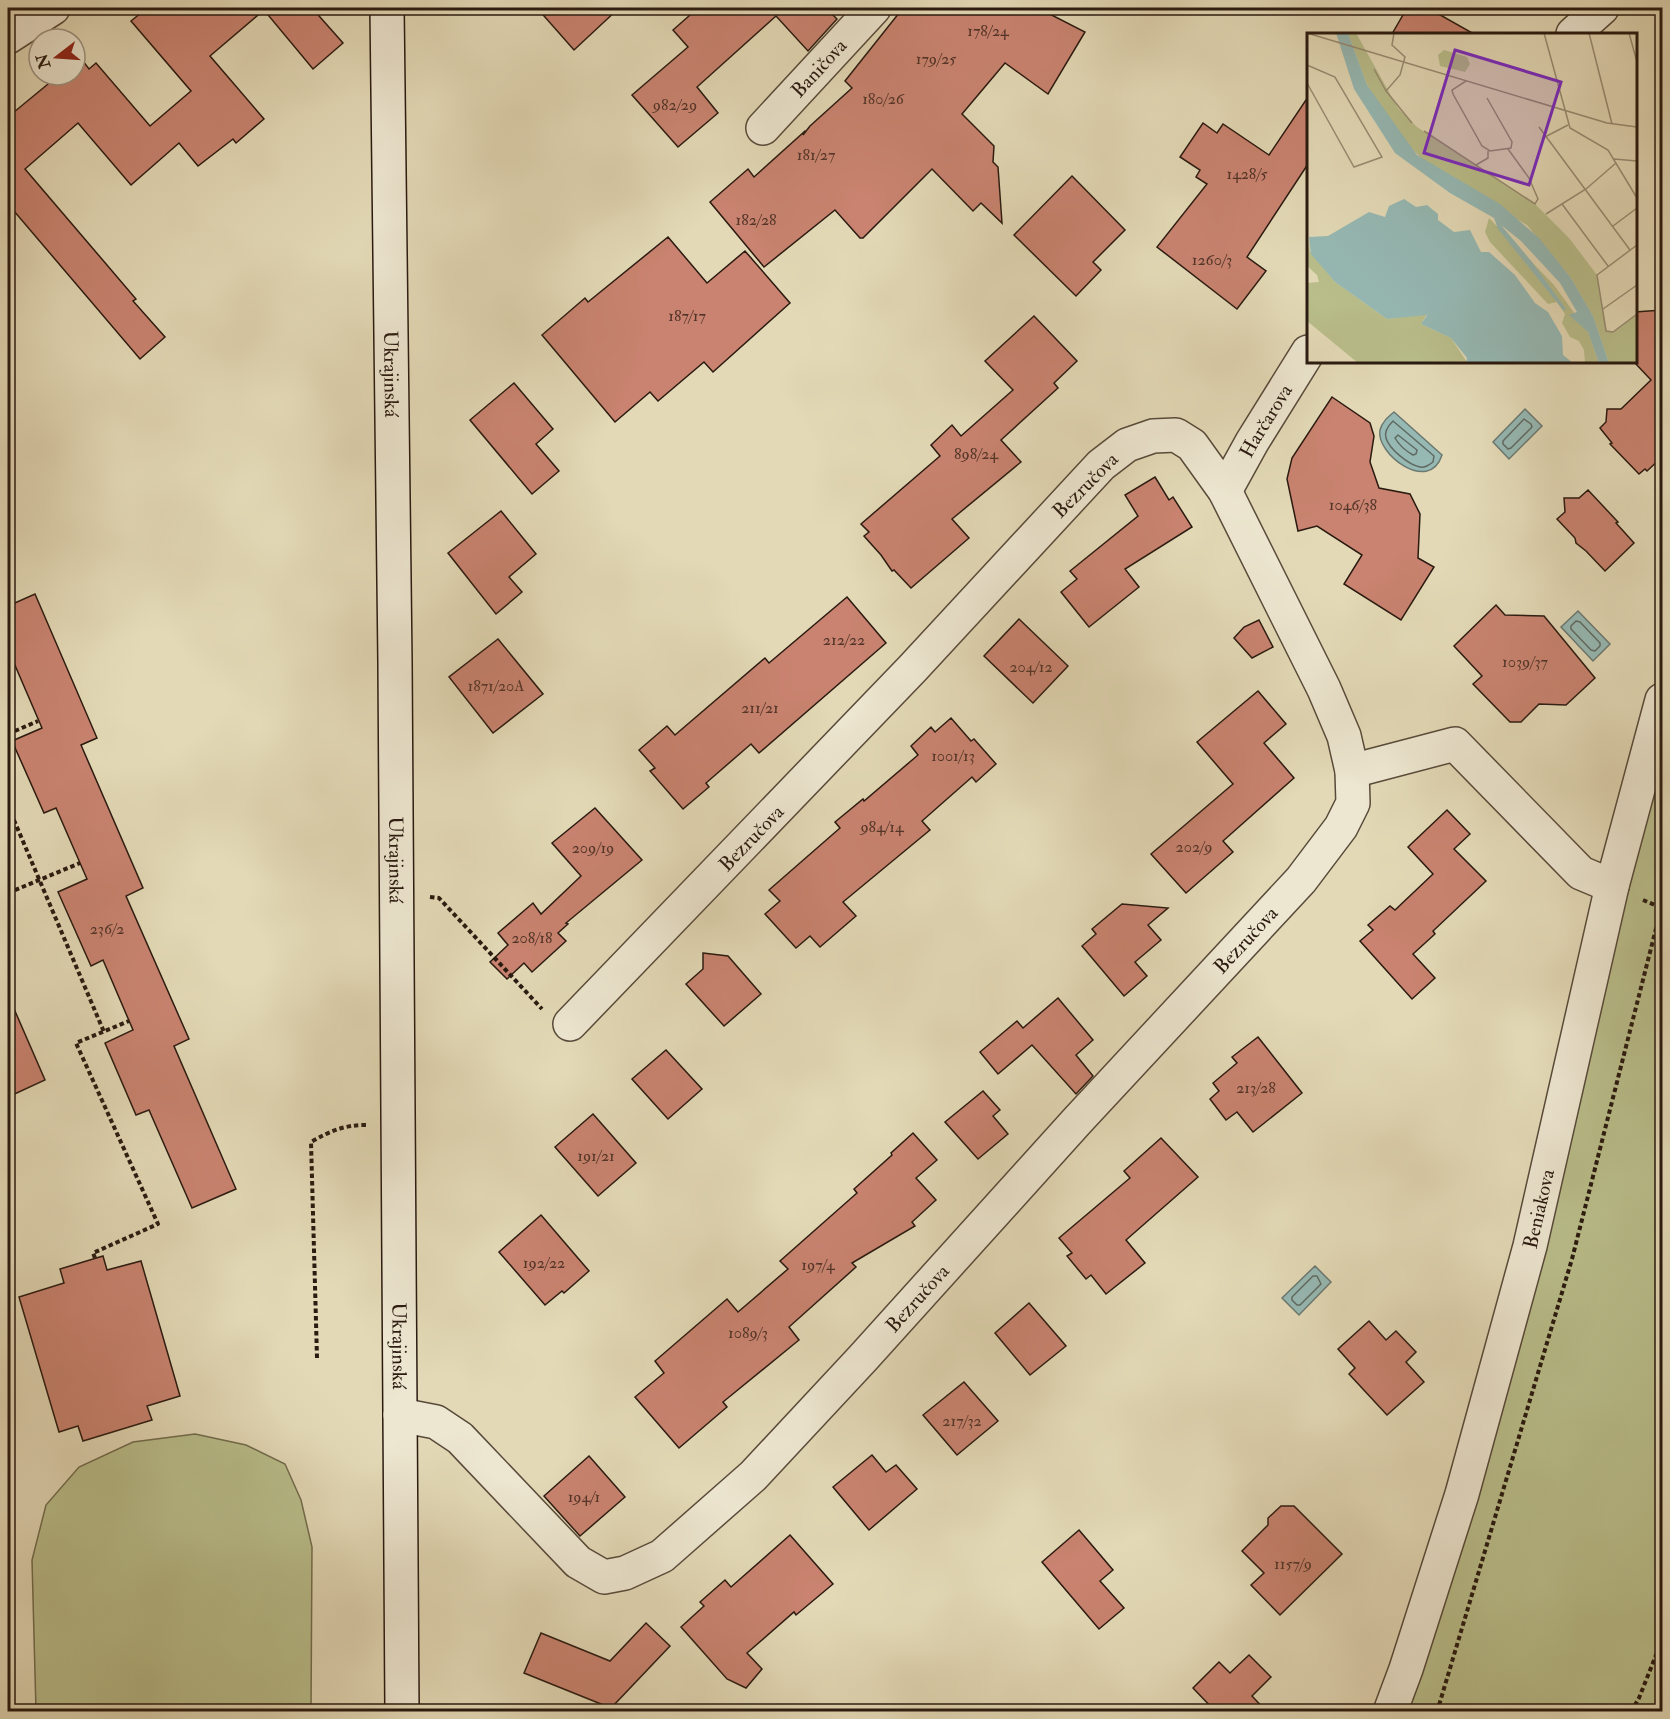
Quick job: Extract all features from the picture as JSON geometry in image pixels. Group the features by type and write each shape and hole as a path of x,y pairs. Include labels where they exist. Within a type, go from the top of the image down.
{"street":[{"path":"8,37 53,8"},
{"name":"Ukrajinská","path":"387,8 402,1712"},
{"name":"Baničova","path":"763,128 874,8"},
{"path":"1574,33 1602,8"},
{"name":"Harčarova","path":"1225,491 1307,353"},
{"name":"Bezručova","path":"399,1415 436,1422 460,1438 578,1562 604,1578 625,1574 662,1556 753,1476 863,1358 1070,1128 1301,880 1341,827 1353,803 1352,771 1344,736 1324,689 1225,491 1192,445 1176,435 1153,436 1127,445 1101,465 880,703 570,1024"},
{"name":"Beniakova","path":"1390,1712 1462,1494 1530,1246 1611,886 1662,700"},
{"path":"1352,771 1455,744 1581,873 1611,886"}],"path":[{"path":"8,734 38,721"},
{"path":"8,806 104,1032"},
{"path":"8,893 80,863"},
{"path":"396,893 439,898 550,1018 570,1024"},
{"path":"1437,1712 1572,1259 1662,905"},
{"path":"95,1258 93,1253 158,1224 76,1043 129,1021"},
{"path":"317,1359 311,1142 343,1126 398,1125"},
{"path":"1631,1712 1639,1698 1662,1640"}],"green space":[{"path":"1662,700 1662,1711 1390,1712"},
{"path":"195,1434 246,1445 285,1464 301,1500 312,1547 311,1711 36,1711 32,1560 46,1505 79,1467 133,1442"}],"water":[{"path":"1525,409 1542,426 1509,459 1493,442"},
{"path":"1394,412 1442,455 1435,466 1426,471 1415,471 1394,459 1386,449 1380,430 1387,418"},
{"path":"1578,611 1610,644 1593,661 1561,627"},
{"path":"1315,1266 1331,1282 1299,1315 1282,1298"}],"building":[{"path":"147,8 312,8 343,43 313,69 264,10 210,56 264,119 236,143 233,139 198,166 179,143 131,185 78,123 25,169 136,299 133,301 165,337 140,359 8,204 8,117 44,87 87,87 87,66 89,69 96,63 150,126 191,91 131,21"},
{"path":"537,8 619,8 574,50"},
{"path":"698,8 826,8 837,19 808,51 776,16 697,87 718,113 678,147 632,95 688,47 673,30"},
{"path":"903,8 1038,8 1085,32 1048,94 1005,63 962,114 994,146 993,162 998,167 1002,223 981,203 973,211 932,169 863,238 860,238 835,210 764,267 710,202 748,169 754,177 804,132 803,135 852,88 845,81"},
{"path":"1407,8 1428,8 1472,33 1393,33"},
{"path":"1307,98 1307,166 1247,257 1266,271 1237,309 1157,247 1207,184 1196,177 1200,170 1180,157 1203,123 1217,133 1223,124 1269,155"},
{"path":"1072,176 1125,230 1093,262 1101,270 1076,296 1014,235"},
{"path":"668,237 707,283 745,251 790,303 713,372 704,362 658,401 650,392 615,422 542,335 585,298 588,302"},
{"path":"1662,310 1662,457 1647,471 1645,469 1639,474 1610,444 1612,443 1600,428 1606,422 1607,409 1621,409 1651,380 1635,363 1637,363 1637,312"},
{"path":"1034,316 1077,361 1054,383 1058,388 1001,440 1021,462 952,519 969,538 911,588 894,570 892,571 864,536 869,532 861,524 940,456 931,445 952,425 961,436 1013,390 985,361"},
{"path":"514,383 553,429 536,444 559,471 532,494 470,420"},
{"path":"1332,397 1370,423 1374,436 1370,462 1379,488 1410,494 1420,514 1418,558 1434,567 1401,620 1344,584 1362,555 1317,526 1298,531 1287,479 1292,458"},
{"path":"1155,477 1169,500 1173,497 1192,527 1125,569 1139,587 1089,627 1061,592 1077,579 1070,571 1138,516 1125,495"},
{"path":"1588,490 1634,543 1605,571 1576,543 1575,538 1557,519 1565,512 1564,498 1579,498"},
{"path":"501,511 536,554 509,577 522,592 496,614 448,553"},
{"path":"35,594 97,738 81,745 143,888 126,896 189,1039 174,1046 236,1189 192,1208 149,1110 136,1115 105,1043 133,1030 103,960 91,966 58,892 87,879 56,808 44,813 12,741 42,728 8,649 8,606"},
{"path":"847,597 886,643 759,753 751,744 706,783 709,787 683,809 650,771 655,768 639,750 667,726 675,735 765,658 769,663"},
{"path":"1496,605 1505,615 1544,616 1595,678 1566,705 1539,704 1521,722 1510,722 1473,684 1482,676 1454,646"},
{"path":"1019,619 1068,666 1033,703 984,656"},
{"path":"1259,620 1273,647 1252,658 1234,638 1244,627"},
{"path":"498,639 543,694 493,733 449,677"},
{"path":"1258,691 1286,724 1264,743 1294,778 1223,841 1233,852 1186,893 1151,854 1233,784 1197,742"},
{"path":"951,718 996,764 976,782 972,777 922,821 930,830 843,902 856,916 820,947 810,936 796,948 765,914 780,901 769,890 840,828 835,822 863,799 864,801 918,755 911,746 931,727 935,732"},
{"path":"595,808 642,860 566,923 568,924 558,933 566,941 532,972 524,963 507,979 490,962 508,945 498,933 533,903 541,914 581,876 552,843"},
{"path":"1447,810 1470,834 1454,849 1486,881 1433,931 1435,934 1413,954 1435,978 1412,999 1360,941 1373,930 1368,925 1390,906 1395,910 1433,874 1408,847"},
{"path":"1122,904 1168,908 1148,925 1161,940 1135,962 1147,976 1124,996 1082,946 1096,934 1092,929"},
{"path":"703,953 728,956 761,994 724,1026 686,984 703,969"},
{"path":"8,995 45,1080 8,1097"},
{"path":"1058,998 1093,1040 1076,1055 1093,1076 1076,1094 1032,1045 998,1074 980,1052 1017,1021 1023,1028"},
{"path":"1258,1037 1302,1093 1253,1132 1237,1112 1226,1120 1210,1099 1219,1091 1213,1083 1237,1063 1232,1057"},
{"path":"666,1050 702,1089 668,1119 632,1079"},
{"path":"983,1091 1000,1110 993,1116 1008,1134 978,1159 945,1122"},
{"path":"593,1114 636,1163 598,1196 555,1147"},
{"path":"913,1133 937,1160 916,1178 936,1200 912,1222 915,1226 852,1263 856,1267 789,1327 799,1340 723,1402 727,1407 679,1448 635,1397 664,1373 655,1361 727,1299 738,1312 788,1269 780,1261 857,1193 854,1189"},
{"path":"1161,1138 1198,1177 1126,1240 1145,1263 1106,1294 1091,1275 1086,1279 1067,1256 1072,1253 1059,1238 1130,1178 1124,1171"},
{"path":"541,1215 589,1271 564,1293 562,1291 545,1305 499,1252"},
{"path":"103,1256 107,1270 141,1261 180,1396 147,1406 152,1420 83,1441 78,1426 59,1432 19,1297 64,1283 60,1269"},
{"path":"1029,1303 1066,1346 1030,1375 995,1333"},
{"path":"1369,1321 1386,1340 1396,1331 1416,1352 1406,1362 1424,1382 1387,1415 1349,1374 1355,1368 1338,1349"},
{"path":"964,1382 998,1421 957,1455 923,1415"},
{"path":"872,1455 886,1472 896,1465 917,1489 869,1530 833,1487"},
{"path":"589,1456 625,1497 580,1536 544,1496"},
{"path":"1281,1506 1294,1506 1342,1554 1280,1615 1251,1585 1264,1573 1242,1551 1268,1525 1268,1518"},
{"path":"1079,1530 1113,1570 1100,1581 1124,1608 1099,1629 1042,1562"},
{"path":"790,1535 833,1584 796,1615 794,1612 747,1653 762,1669 746,1688 727,1679 681,1627 704,1606 700,1602 725,1580 731,1587"},
{"path":"646,1623 670,1646 611,1708 524,1673 541,1633 610,1661"},
{"path":"1249,1655 1271,1677 1252,1696 1267,1712 1216,1712 1193,1688 1219,1662 1230,1673"}]}
